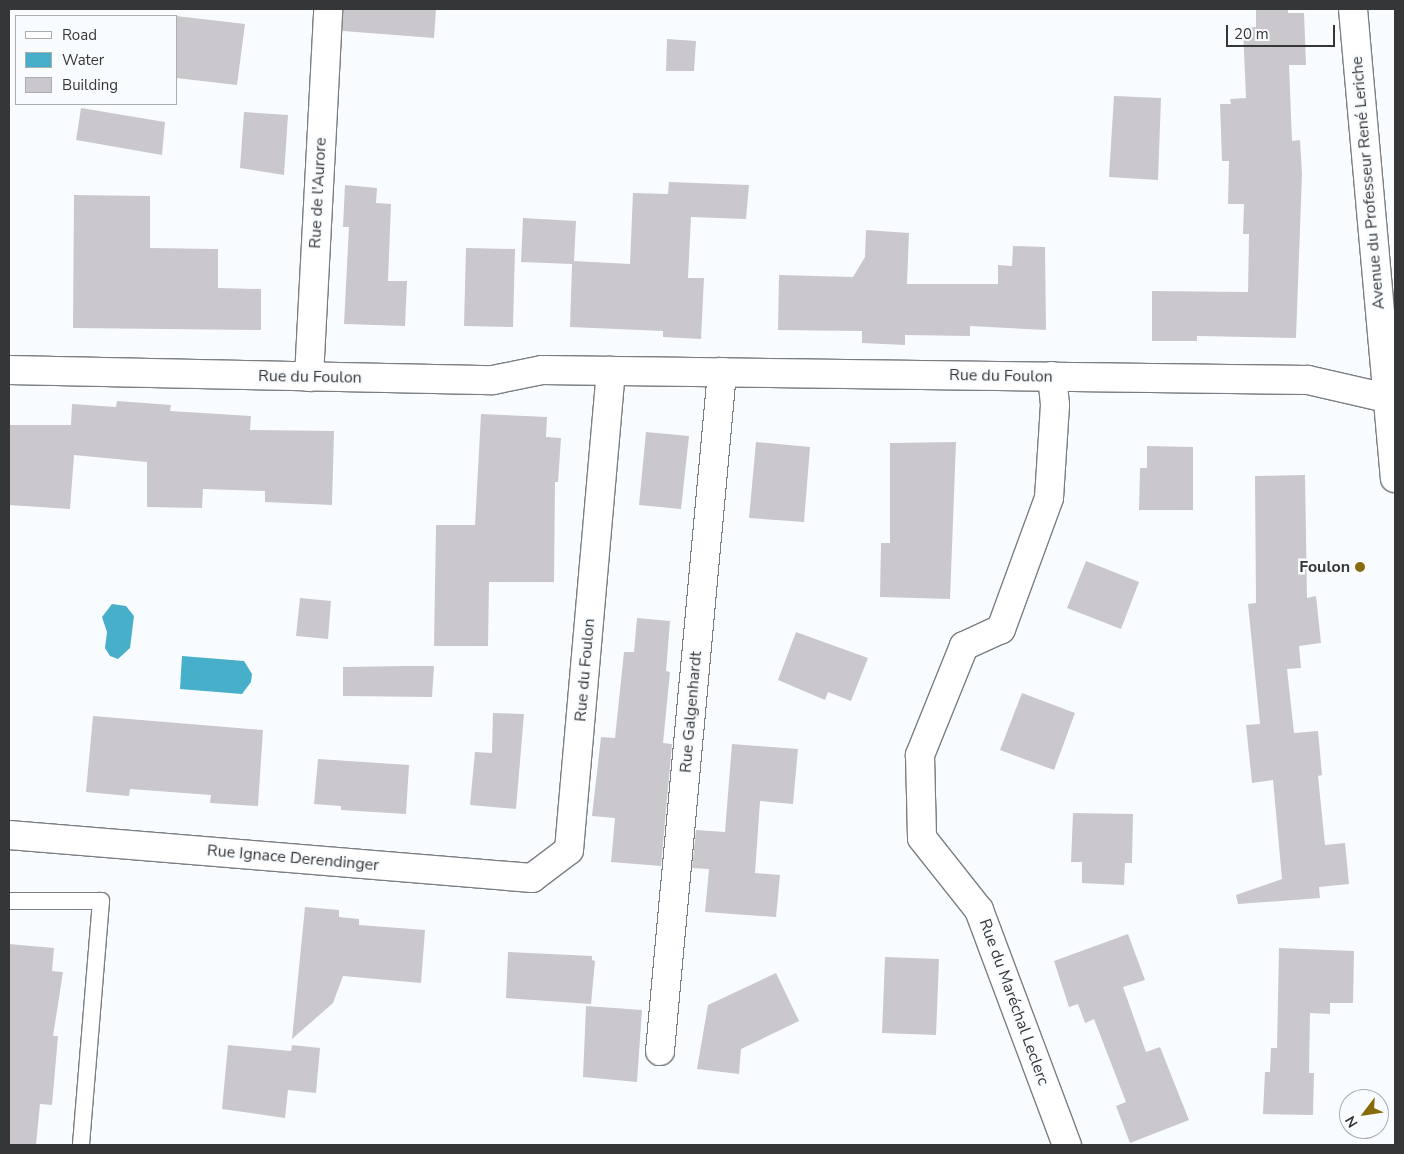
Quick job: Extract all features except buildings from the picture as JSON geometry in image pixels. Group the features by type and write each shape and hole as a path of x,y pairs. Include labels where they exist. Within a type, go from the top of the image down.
{"street":[{"name":"Rue de l'Aurore","path":"309,377 328,9"},
{"name":"Avenue du Professeur René Leriche","path":"1353,9 1392,399 1395,478"},
{"name":"Rue du Foulon","path":"9,370 493,380 542,370 1052,376 1203,381 1308,380 1392,399"},
{"name":"Rue du Foulon","path":"569,850 611,371"},
{"name":"Rue Galgenhardt","path":"660,1051 722,372"},
{"name":"Rue du Maréchal Leclerc","path":"1052,376 1055,405 1049,498 1001,628 964,646 920,755 922,838 979,910 1067,1145"},
{"name":"Rue Ignace Derendinger","path":"9,835 532,878 569,850"}],"lane":[{"path":"9,902 101,901 82,1145"}],"water":[{"path":"112,604 126,606 134,616 130,648 118,659 110,656 105,648 107,632 102,617"},
{"path":"182,656 244,661 252,674 251,682 242,694 180,689"}],"place":[{"name":"Foulon","path":"1360,567"}]}
